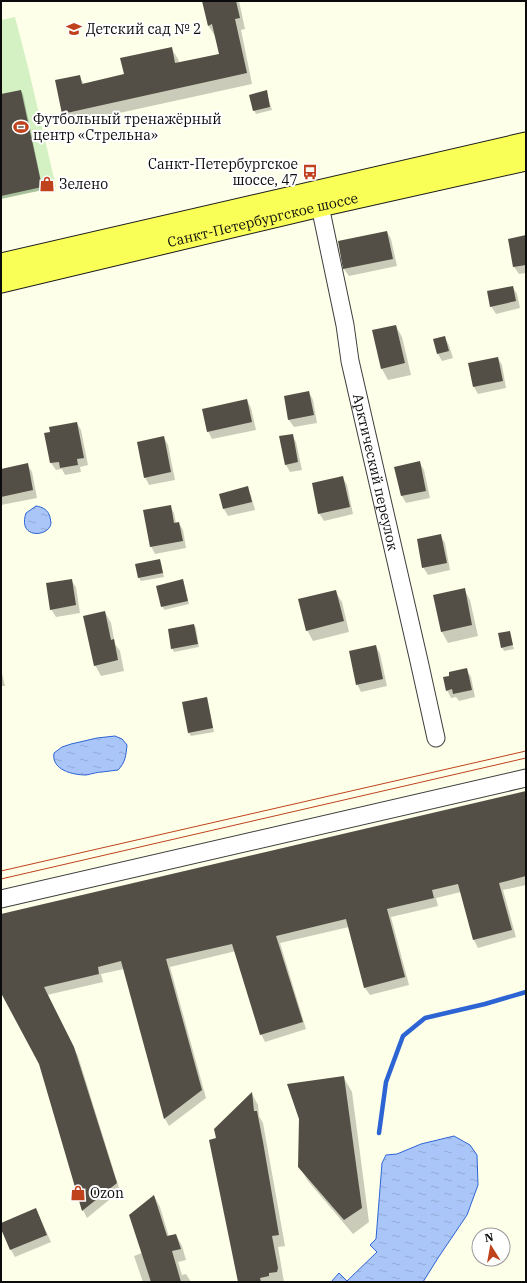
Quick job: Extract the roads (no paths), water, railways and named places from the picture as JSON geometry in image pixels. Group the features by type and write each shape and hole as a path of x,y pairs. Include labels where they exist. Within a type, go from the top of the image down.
{"main road":[{"name":"Санкт-Петербургское шоссе","path":"1,264 526,143"},
{"name":"Санкт-Петербургское шоссе","path":"1,282 320,206 526,160"}],"street":[{"name":"Арктический переулок","path":"320,206 345,325 350,361 420,660 436,738"},
{"path":"1,899 526,778"}],"water":[{"path":"36,506 47,511 51,522 49,528 40,533 30,532 26,528 24,522 26,513"},
{"path":"115,736 122,739 127,745 125,759 118,770 81,775 69,773 56,764 54,753 62,747 97,738"},
{"path":"454,1136 470,1145 477,1155 478,1185 467,1215 423,1282 331,1282 339,1273 347,1281 377,1252 370,1245 376,1239 382,1163 386,1155 397,1154 421,1144"}],"waterway":[{"path":"379,1133 386,1082 403,1036 425,1018 485,1004 526,992"}],"tram line":[{"path":"1,871 526,751"},
{"path":"1,879 526,758"}],"place":[{"name":"Детский сад № 2","path":"74,29"},
{"name":"Футбольный тренажёрный центр «Стрельна»","path":"21,127"},
{"name":"Санкт-Петербургское шоссе, 47","path":"310,172"},
{"name":"Зелено","path":"47,184"},
{"name":"Ozon","path":"78,1193"}]}
